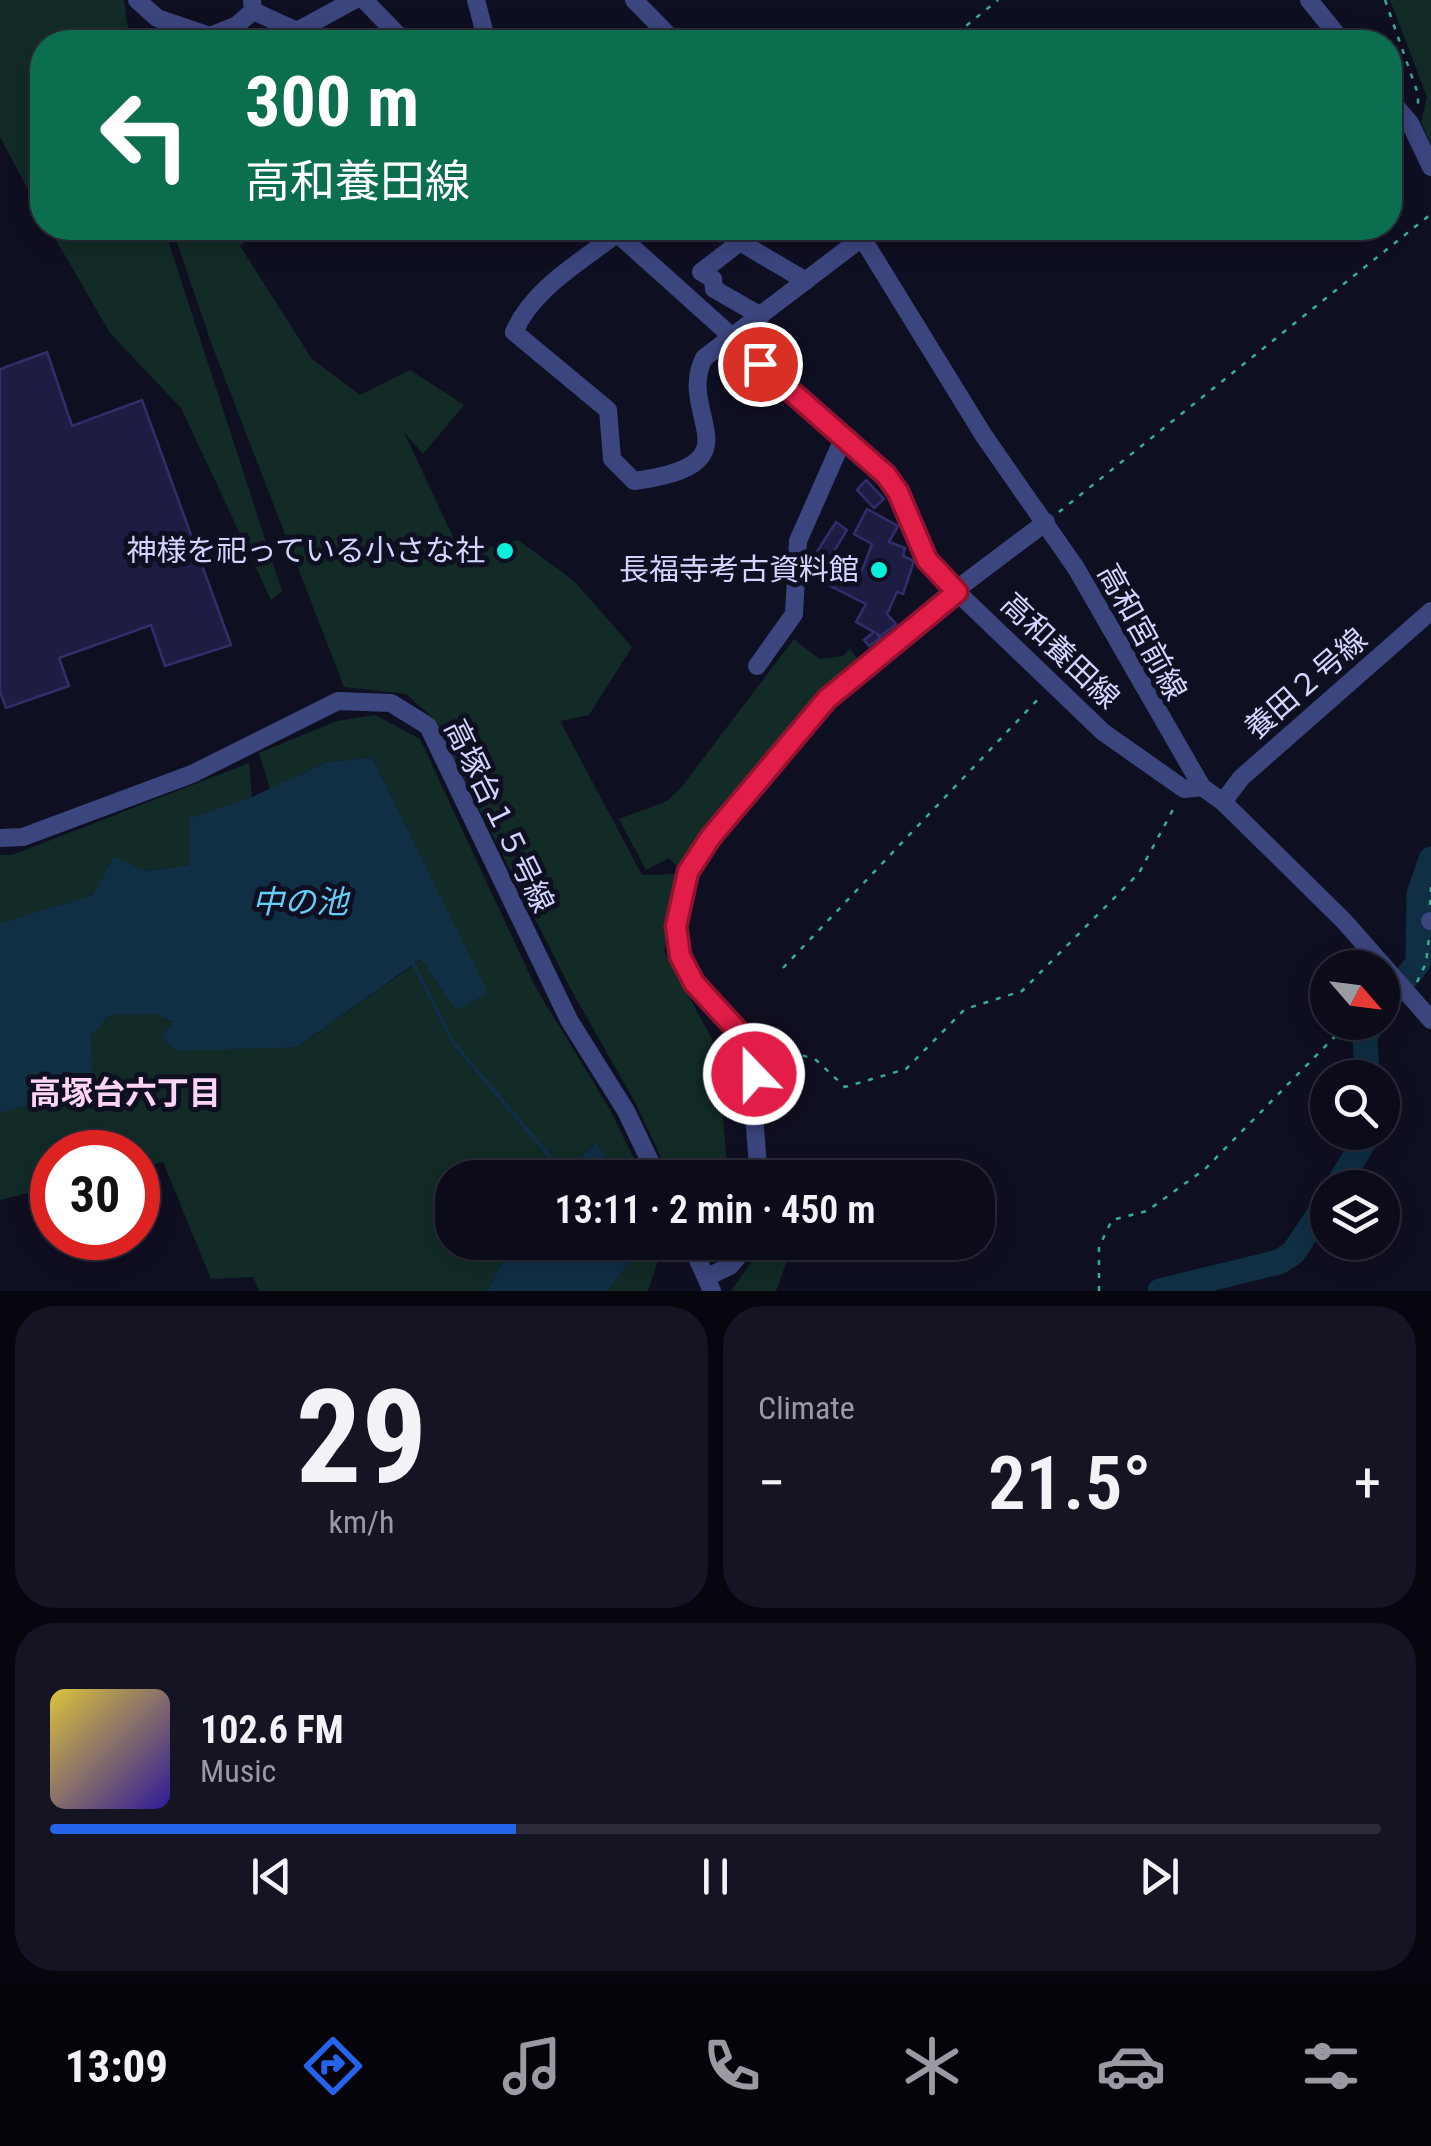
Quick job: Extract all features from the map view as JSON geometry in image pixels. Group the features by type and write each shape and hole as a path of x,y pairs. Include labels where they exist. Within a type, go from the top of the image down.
{"street":[{"path":"138,0 158,18 193,30"},
{"path":"225,30 238,25 253,5 297,30 354,0"},
{"path":"364,0 393,30"},
{"path":"476,0 478,30"},
{"path":"634,0 663,30"},
{"path":"1308,0 1333,30"},
{"path":"1402,114 1431,168"},
{"path":"605,240 543,291 522,315 514,332 608,410 612,459 634,481 679,475 698,460 706,425 698,370 704,358 806,282 851,240"},
{"name":"高和養田線","path":"627,240 886,475 898,492 927,560 957,592 1103,732 1193,788"},
{"path":"738,240 806,282"},
{"name":"高和宮前線","path":"865,240 984,436 1046,522 1193,788 1223,802 1344,921 1431,1020"},
{"path":"678,290 707,275 740,242"},
{"path":"707,275 714,289 761,316"},
{"path":"757,666 794,614 798,541 843,440"},
{"path":"758,1160 748,1042 694,983 680,956 676,926 688,872 710,838 827,699 1046,522"},
{"name":"養田２号線","path":"1223,802 1254,766 1431,611"},
{"name":"高塚台１５号線","path":"0,838 23,837 192,774 338,702 391,704 428,726 569,1020 626,1111 649,1160"},
{"path":"698,1260 709,1284 735,1260"}],"path":[{"path":"961,30 998,0"},
{"path":"1385,0 1396,30"},
{"path":"1402,48 1418,94 1418,114 1410,123"},
{"path":"1402,237 1431,214"},
{"path":"1046,522 1398,240"},
{"path":"782,968 1054,683"},
{"path":"748,1042 815,1059 846,1087 906,1069 965,1009 1022,991 1138,873 1193,788"},
{"path":"1408,995 1426,963 1431,886"},
{"path":"1099,1291 1098,1246 1112,1220 1147,1211 1205,1169 1331,1040"}],"green space":[{"path":"0,0 124,0 128,30 30,30 30,193 0,137"},
{"path":"1390,0 1431,0 1431,145 1421,122 1427,97"},
{"path":"56,240 168,240 282,591 271,600 181,408 110,333"},
{"path":"176,240 247,240 240,246 312,359 360,395 410,370 464,405 423,454 404,432 461,554 518,540 574,581 632,647 589,715 560,721 642,875 681,874 664,951 717,1048 727,1160 662,1160 433,718 406,694 344,687 212,345"},
{"path":"794,639 819,659 843,656 850,649 859,661 784,735 682,863 676,866 669,858 646,870 619,819 667,801 680,789"},
{"path":"375,715 420,739 536,988 609,1108 635,1160 607,1160 597,1142 577,1160 435,1160 435,1260 502,1260 487,1291 259,1291 253,1277 211,1279 163,1162 160,1163 160,1130 30,1130 30,1192 0,1200 0,1113 92,1087 91,1036 110,1015 157,1014 174,1023 297,1047 422,959 487,993 372,757 325,763 270,789 259,753 337,721"},
{"path":"249,763 252,797 190,818 190,865 144,871 94,895 0,923 0,855 12,855"},
{"path":"632,1260 658,1260 648,1291 607,1291"},
{"path":"753,1260 787,1260 776,1291 731,1291"}],"water":[{"name":"中の池","path":"372,757 488,993 456,1010 421,959 297,1047 176,1051 162,1037 173,1022 156,1014 110,1015 91,1036 93,1087 0,1113 0,923 93,895 114,856 144,871 190,865 190,818 252,797 325,763"},
{"path":"597,1142 607,1160 577,1160"},
{"path":"502,1260 632,1260 607,1291 487,1291"}],"building":[{"path":"47,352 72,426 142,400 231,645 165,666 151,625 59,658 69,686 6,708 0,692 0,369"},
{"path":"866,480 884,499 874,508 857,490"},
{"path":"867,509 898,526 889,542 905,548 903,556 914,561 903,594 897,592 887,614 896,624 881,636 876,633 880,638 869,646 864,640 874,632 856,622 866,604 828,585 835,570 858,581 872,544 854,534"},
{"path":"836,522 847,530 823,569 811,561"}],"waterway":[{"path":"1400,985 1418,963 1419,894 1431,859"},
{"path":"411,959 453,1042 553,1160"},
{"path":"1365,1040 1366,1060"},
{"path":"1347,1170 1359,1150"},
{"path":"1160,1291 1279,1262 1293,1253 1310,1228"}],"place":[{"name":"神様を祀っている小さな社","path":"505,551"},
{"name":"長福寺考古資料館","path":"879,570"}],"district":[{"name":"高塚台六丁目","path":"125,1093"}],"route":[{"path":"754,1074 748,1042 694,983 680,956 676,926 688,872 710,838 827,699 957,592 927,560 898,492 886,475 760,364"}]}
